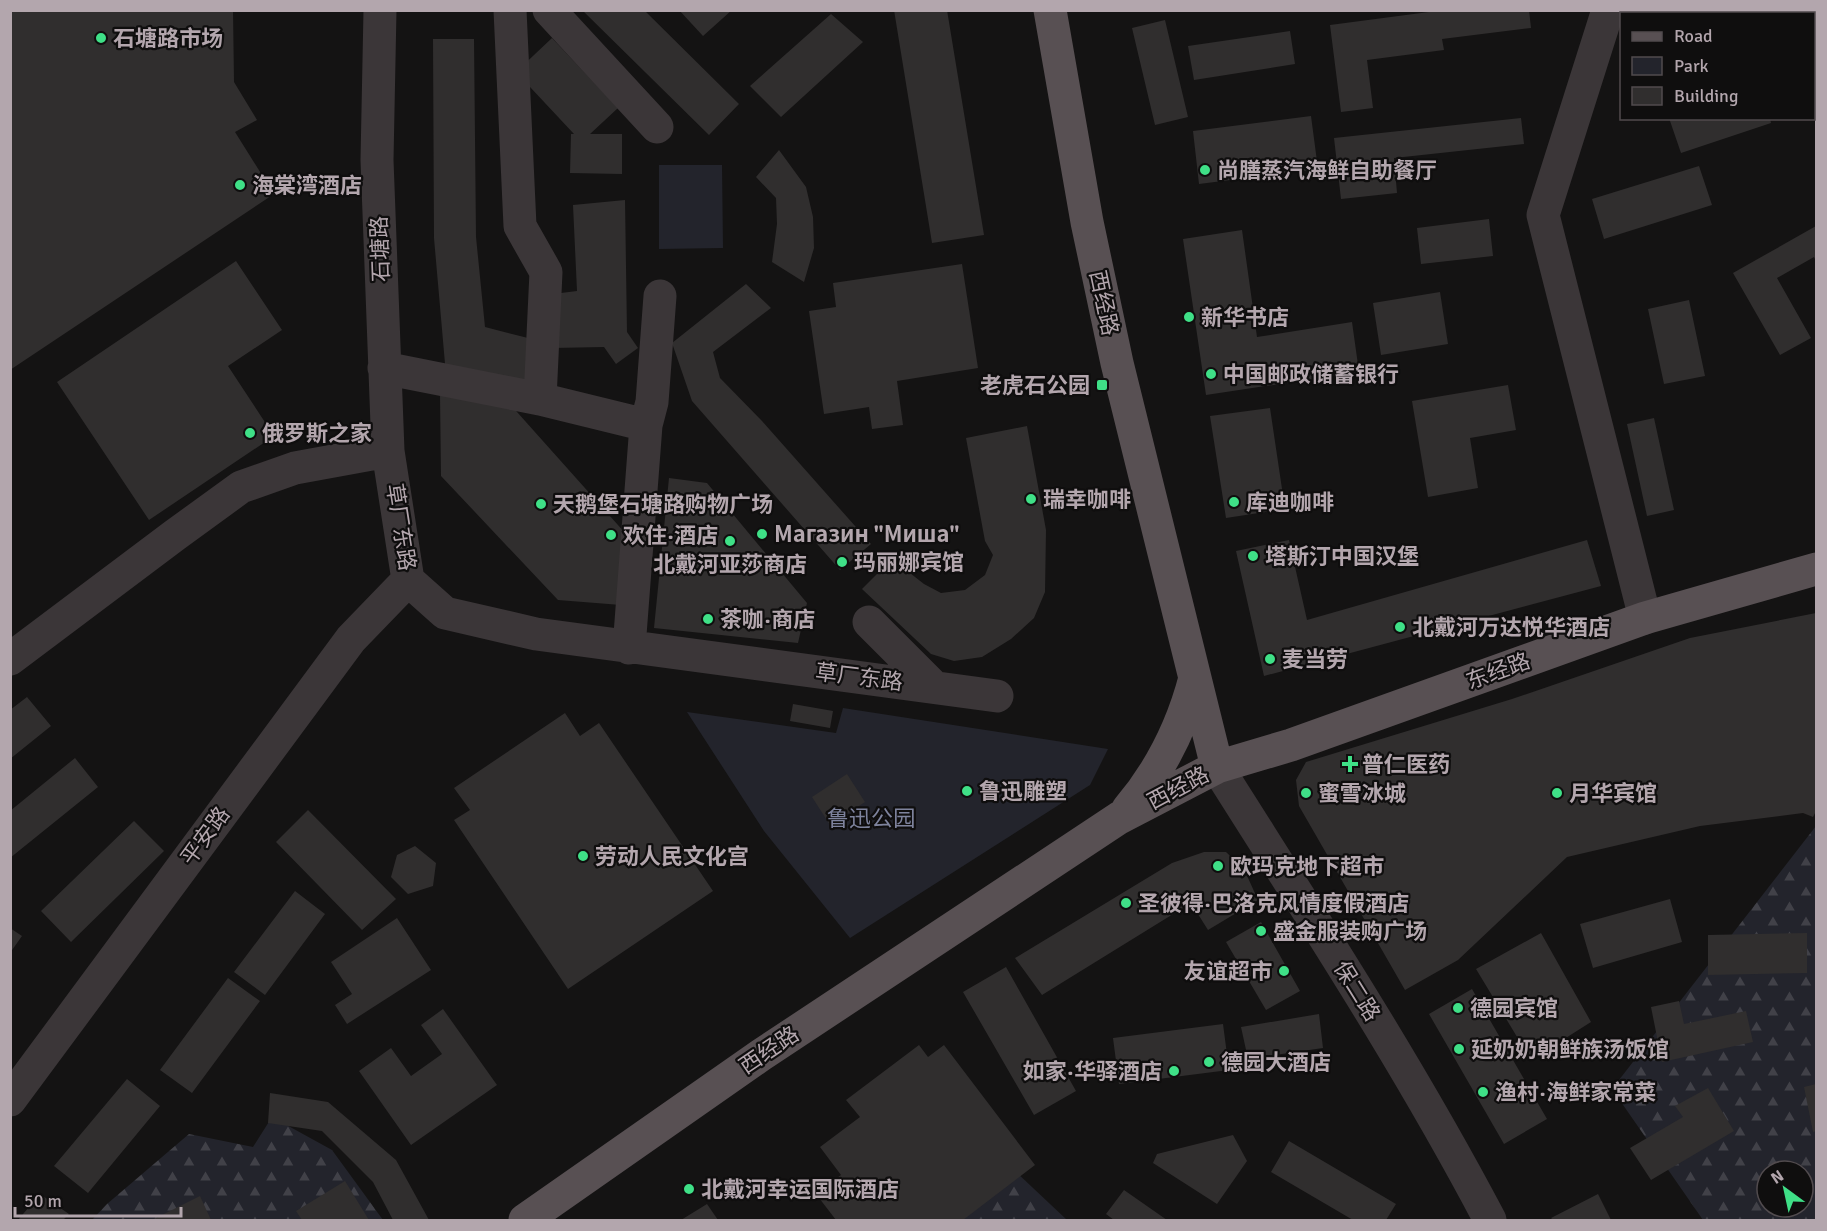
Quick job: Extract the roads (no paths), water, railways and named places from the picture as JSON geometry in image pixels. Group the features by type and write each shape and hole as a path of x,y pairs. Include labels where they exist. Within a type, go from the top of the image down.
{"main road":[{"name":"西经路","path":"525,1221 761,1055 1119,818 1216,767 1117,363 1087,222 1050,10"},
{"name":"东经路","path":"1216,767 1291,745 1645,618 1816,569"},
{"path":"1119,818 1149,784 1175,736 1189,701 1195,678"}],"street":[{"name":"石塘路","path":"380,10 377,160 388,451"},
{"path":"510,10 520,226 546,272 540,399"},
{"path":"549,10 657,128"},
{"path":"1608,10 1543,215 1645,618"},
{"path":"629,648 646,425 652,402 660,296"},
{"path":"384,368 540,399 646,425"},
{"name":"草厂东路","path":"10,659 241,487 295,468 388,451 408,580 445,613 536,634 629,648 997,696"},
{"name":"平安路","path":"10,1100 351,639 408,580"},
{"path":"869,622 933,686"},
{"name":"保二路","path":"1216,767 1384,1034 1490,1221"}],"place":[{"name":"石塘路市场","path":"101,38"},
{"name":"尚膳蒸汽海鲜自助餐厅","path":"1205,170"},
{"name":"海棠湾酒店","path":"240,185"},
{"name":"新华书店","path":"1189,317"},
{"name":"中国邮政储蓄银行","path":"1211,374"},
{"name":"老虎石公园","path":"1102,385"},
{"name":"俄罗斯之家","path":"250,433"},
{"name":"瑞幸咖啡","path":"1031,499"},
{"name":"库迪咖啡","path":"1234,502"},
{"name":"天鹅堡石塘路购物广场","path":"541,504"},
{"name":"Магазин \"Миша\"","path":"762,534"},
{"name":"欢住·酒店","path":"611,535"},
{"name":"北戴河亚莎商店","path":"730,541"},
{"name":"塔斯汀中国汉堡","path":"1253,556"},
{"name":"玛丽娜宾馆","path":"842,562"},
{"name":"茶咖·商店","path":"708,619"},
{"name":"北戴河万达悦华酒店","path":"1400,627"},
{"name":"麦当劳","path":"1270,659"},
{"name":"普仁医药","path":"1350,764"},
{"name":"鲁迅雕塑","path":"967,791"},
{"name":"蜜雪冰城","path":"1306,793"},
{"name":"月华宾馆","path":"1557,793"},
{"name":"劳动人民文化宫","path":"583,856"},
{"name":"欧玛克地下超市","path":"1218,866"},
{"name":"圣彼得·巴洛克风情度假酒店","path":"1126,903"},
{"name":"盛金服装购广场","path":"1261,931"},
{"name":"友谊超市","path":"1284,971"},
{"name":"德园宾馆","path":"1458,1008"},
{"name":"延奶奶朝鲜族汤饭馆","path":"1459,1049"},
{"name":"德园大酒店","path":"1209,1062"},
{"name":"如家·华驿酒店","path":"1174,1071"},
{"name":"渔村·海鲜家常菜","path":"1483,1092"},
{"name":"北戴河幸运国际酒店","path":"689,1189"}],"park label":[{"name":"鲁迅公园","path":"871,818"}]}
